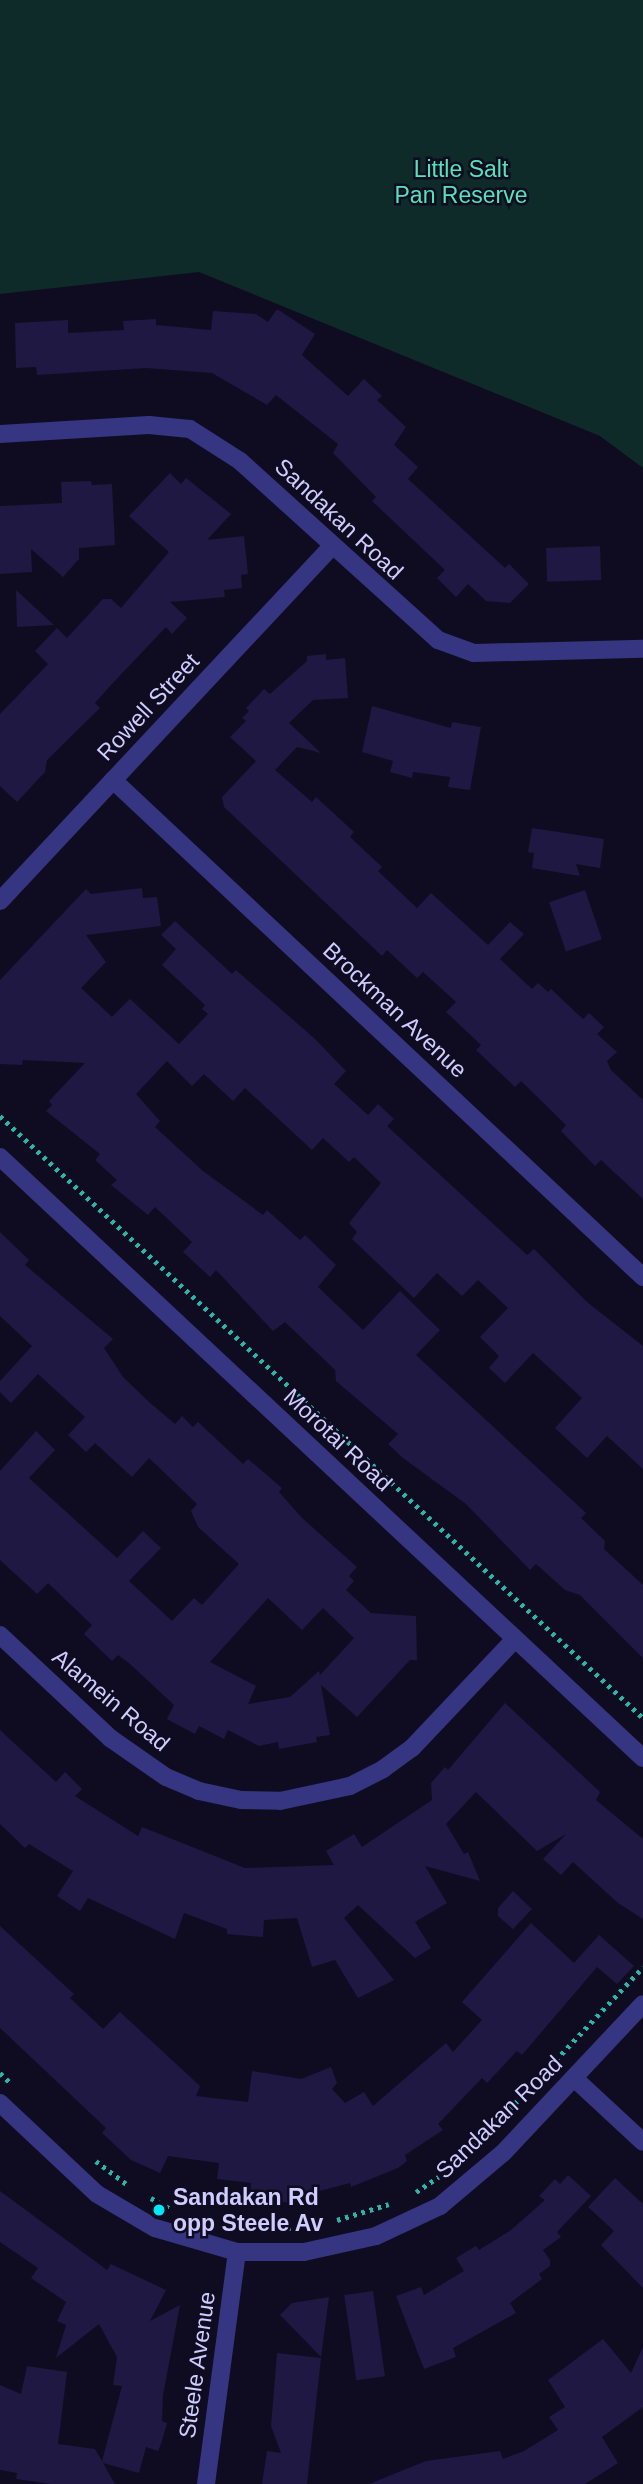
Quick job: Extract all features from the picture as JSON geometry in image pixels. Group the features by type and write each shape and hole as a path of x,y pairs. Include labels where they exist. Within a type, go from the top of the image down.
{"street":[{"name":"Sandakan Road","path":"0,434 149,425 190,429 240,461 421,628 455,648 503,654 643,649"},
{"name":"Rowell Street","path":"0,901 331,547"},
{"name":"Brockman Avenue","path":"113,780 643,1277"},
{"name":"Morotai Road","path":"0,1157 643,1758"},
{"name":"Alamein Road","path":"0,1635 136,1760 199,1791 241,1800 280,1801 350,1786 383,1769 412,1748 515,1639"},
{"name":"Sandakan Road","path":"0,2103 97,2193 123,2211 189,2241 237,2252 316,2250 408,2224 472,2182 643,2004"},
{"path":"574,2078 643,2142"},
{"name":"Steele Avenue","path":"206,2484 237,2252"}],"path":[{"path":"0,1116 643,1718"},
{"path":"467,2153 643,1967"},
{"path":"0,2073 20,2092"},
{"path":"87,2153 135,2189"},
{"path":"405,2197 450,2168"},
{"path":"143,2194 173,2210"},
{"path":"269,2229 319,2225 393,2202"},
{"path":"221,2224 261,2230"}],"green space":[{"name":"Little Salt Pan Reserve","path":"0,0 643,0 643,468 600,436 199,272 0,294"}],"building":[{"path":"277,309 315,334 302,355 348,396 364,379 382,396 377,400 406,427 394,445 418,467 408,479 505,568 509,564 529,584 510,603 486,601 468,584 456,597 437,578 445,570 372,501 376,497 333,453 338,444 276,395 267,405 212,373 146,368 37,375 36,367 16,368 15,323 68,320 68,333 124,330 123,321 156,319 156,325 211,330 213,311 256,314 268,322"},
{"path":"170,473 181,484 186,478 231,514 207,540 244,536 248,574 241,575 242,588 224,590 225,597 170,602 187,618 172,634 166,627 111,685 95,703 100,708 47,760 45,772 17,802 0,786 0,714 48,664 35,651 57,628 67,638 103,599 111,599 121,608 169,552 129,516"},
{"path":"91,481 92,485 112,484 115,545 79,548 79,559 63,577 31,549 32,572 0,574 0,506 62,503 61,482"},
{"path":"600,546 601,580 547,582 546,548"},
{"path":"16,590 54,625 17,627"},
{"path":"326,654 326,660 345,658 348,698 313,700 289,723 321,753 297,747 275,770 312,802 316,797 354,832 350,837 382,867 378,871 417,908 431,893 488,945 510,922 524,934 500,959 532,989 538,983 548,992 551,989 583,1019 589,1013 604,1027 597,1034 617,1052 607,1061 611,1070 643,1100 643,1199 601,1160 595,1166 561,1131 566,1125 521,1081 515,1087 476,1050 481,1045 446,1012 456,1002 423,972 417,978 387,950 382,956 224,807 222,797 256,761 230,737 246,721 242,718 249,711 246,708 264,689 270,694 307,661 307,656"},
{"path":"372,706 451,728 452,722 481,727 470,790 448,787 450,777 413,772 412,778 390,772 393,761 362,752"},
{"path":"532,828 604,839 600,868 576,864 580,876 532,868 534,853 528,852"},
{"path":"142,888 143,898 157,897 161,926 86,935 106,962 81,988 112,1017 130,999 179,1044 208,1014 202,1009 205,1005 162,965 176,949 161,935 175,921 232,974 236,970 314,1038 346,1071 334,1084 368,1115 378,1104 394,1119 387,1126 527,1255 534,1249 587,1302 643,1346 643,1469 607,1436 587,1458 555,1428 582,1398 533,1353 505,1383 489,1368 499,1356 480,1337 508,1308 478,1280 462,1296 437,1273 414,1298 352,1239 357,1232 349,1223 381,1183 354,1157 349,1162 323,1138 312,1150 245,1088 233,1101 204,1074 192,1086 167,1061 136,1094 160,1121 155,1127 203,1171 263,1215 267,1210 300,1240 305,1235 336,1265 318,1287 363,1330 400,1291 440,1330 416,1355 586,1513 581,1518 605,1541 604,1549 643,1585 643,1658 580,1595 565,1590 536,1564 530,1570 466,1504 388,1444 398,1434 336,1381 335,1370 285,1322 273,1331 216,1270 210,1277 183,1252 192,1242 155,1207 148,1215 111,1185 117,1180 95,1160 100,1154 46,1111 52,1105 49,1101 85,1063 23,1060 22,1065 0,1064 0,980 86,889 91,894"},
{"path":"585,890 602,939 566,952 549,902"},
{"path":"0,1232 29,1260 25,1265 113,1339 104,1348 123,1377 149,1402 175,1424 182,1416 193,1427 198,1422 243,1464 248,1459 282,1488 279,1492 302,1518 357,1567 349,1576 354,1581 346,1590 371,1613 416,1616 417,1660 410,1660 357,1717 321,1685 330,1735 316,1737 317,1742 279,1749 278,1742 259,1746 228,1730 224,1739 199,1726 195,1734 167,1719 174,1705 130,1664 118,1655 112,1661 84,1634 92,1625 48,1583 37,1594 0,1560 0,1471 36,1431 55,1450 29,1478 117,1558 143,1531 161,1548 129,1581 172,1621 194,1598 202,1605 239,1564 198,1527 191,1511 197,1504 149,1458 132,1477 95,1443 86,1452 68,1435 85,1417 38,1374 11,1403 0,1392 0,1381 32,1346 0,1316","holes":["268,1598 302,1630 323,1608 354,1638 320,1675 319,1671 290,1697 248,1704 256,1686 210,1662"]},
{"path":"505,1703 600,1792 596,1800 643,1839 643,1919 618,1903 573,1862 561,1875 543,1859 566,1834 537,1851 476,1792 446,1824 464,1854 468,1852 480,1881 425,1866 447,1903 415,1922 431,1948 415,1958 358,1905 344,1918 394,1980 358,1998 335,1960 312,1967 297,1918 264,1920 263,1937 227,1934 227,1929 184,1913 175,1939 88,1898 80,1911 57,1896 73,1871 29,1844 25,1848 0,1824 0,1730 56,1782 65,1772 82,1789 75,1796 138,1836 142,1827 245,1868 334,1865 326,1851 354,1834 362,1847 432,1800 431,1783 445,1767 448,1770"},
{"path":"513,1891 532,1909 513,1929 498,1916 498,1908"},
{"path":"531,1923 574,1963 599,1935 634,1966 617,1984 597,1967 522,2055 517,2051 487,2083 482,2078 438,2124 443,2130 405,2155 407,2161 398,2168 351,2187 350,2183 293,2198 294,2203 250,2199 251,2183 217,2179 219,2163 168,2156 160,2173 131,2160 102,2133 106,2128 0,2028 0,1926 74,1994 70,1998 103,2029 120,2012 200,2086 196,2096 248,2102 252,2071 301,2079 331,2067 337,2083 332,2089 345,2103 364,2092 373,2106 446,2043 453,2052 482,2020 462,2002"},
{"path":"568,2175 591,2196 557,2232 561,2237 543,2250 550,2260 550,2266 539,2274 542,2279 510,2303 516,2313 453,2348 456,2357 424,2369 396,2296 421,2287 424,2295 464,2271 456,2258 476,2246 479,2250 511,2230 545,2200 539,2196 555,2179 560,2184"},
{"path":"615,2178 643,2204 643,2288 601,2245 614,2231 588,2207"},
{"path":"0,2191 107,2270 111,2264 166,2290 150,2321 180,2305 163,2395 162,2421 167,2423 161,2444 158,2451 146,2447 139,2473 103,2463 115,2484 51,2484 16,2479 17,2473 0,2470 0,2385 21,2394 27,2366 67,2372 58,2444 95,2449 102,2461 122,2386 113,2385 117,2357 99,2324 56,2358 66,2325 57,2321 66,2302 31,2278 38,2268 0,2242"},
{"path":"373,2291 385,2376 356,2380 344,2295"},
{"path":"329,2297 321,2357 280,2315 292,2303"},
{"path":"603,2339 631,2373 643,2347 643,2407 602,2437 618,2463 585,2484 369,2484 426,2461 500,2451 503,2459 524,2451 558,2430 549,2417 565,2407 548,2380"},
{"path":"277,2353 321,2358 307,2484 262,2484 267,2451 281,2453 271,2426"}],"place":[{"name":"Sandakan Rd opp Steele Av","path":"159,2210"}]}
